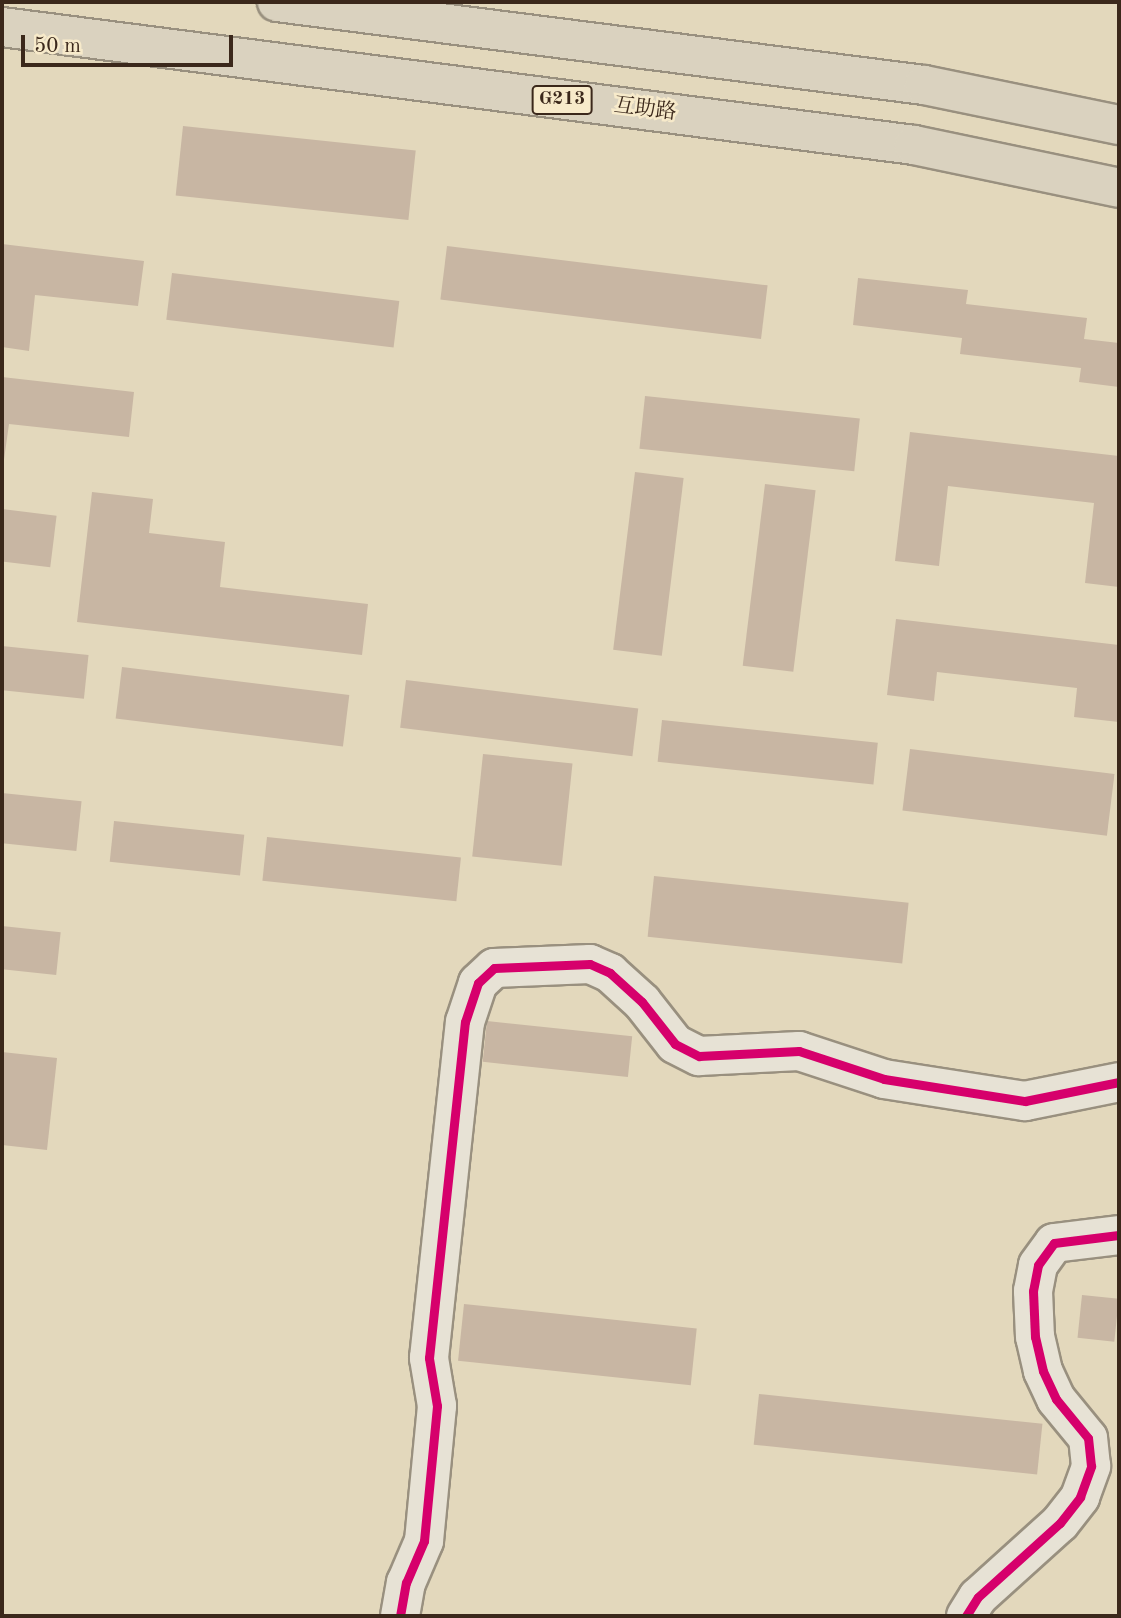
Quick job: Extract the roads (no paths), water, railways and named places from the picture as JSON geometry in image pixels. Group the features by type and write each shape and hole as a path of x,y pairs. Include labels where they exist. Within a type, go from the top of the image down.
{"highway":[{"path":"277,2 924,85 1119,125"},
{"name":"互助路","path":"2,27 914,145 1119,188"}],"street":[{"path":"400,1616 406,1583 424,1541 437,1406 429,1357 465,1022 478,983 494,968 590,964 610,973 642,1002 675,1044 699,1056 799,1051 884,1079 1025,1101 1119,1082"},
{"path":"966,1616 978,1597 1060,1523 1080,1497 1091,1466 1088,1438 1056,1399 1043,1370 1035,1337 1033,1291 1038,1265 1054,1243 1119,1235"}]}
